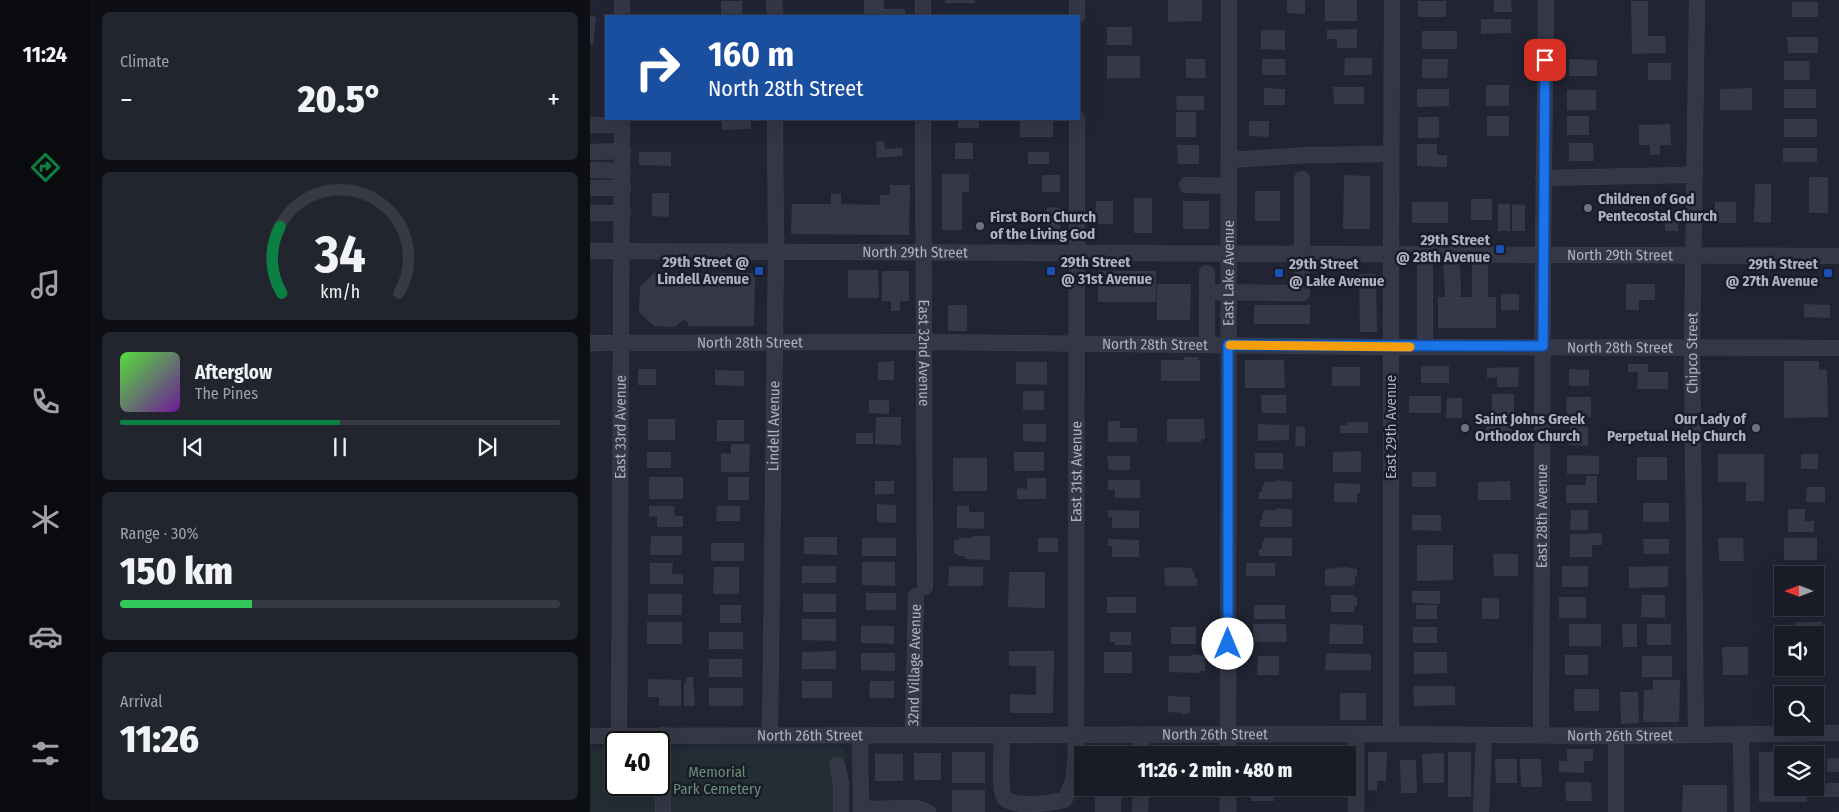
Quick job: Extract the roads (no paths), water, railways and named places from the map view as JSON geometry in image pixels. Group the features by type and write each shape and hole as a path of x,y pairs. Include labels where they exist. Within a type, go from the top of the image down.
{"street":[{"path":"622,0 622,15"},
{"path":"774,0 774,15"},
{"path":"923,0 923,15"},
{"path":"1077,0 1077,15"},
{"name":"East Lake Avenue","path":"1228,746 1229,0"},
{"name":"East 29th Avenue","path":"1391,734 1392,0"},
{"name":"East 28th Avenue","path":"1541,734 1542,254 1546,0"},
{"name":"Chipco Street","path":"1696,735 1692,347 1697,0"},
{"name":"Lindell Avenue","path":"770,735 776,251 775,120"},
{"name":"East 32nd Avenue","path":"921,592 925,342 922,252 923,120"},
{"name":"East 31st Avenue","path":"1002,735 1002,792 1004,798 1013,804 1042,808 1064,800 1074,778 1076,735 1077,120"},
{"path":"590,125 622,122"},
{"name":"East 33rd Avenue","path":"620,731 622,122"},
{"path":"590,152 623,151"},
{"path":"1229,160 1308,155 1391,154"},
{"path":"590,170 623,171"},
{"path":"1543,178 1684,175 1695,172"},
{"path":"1207,292 1302,293 1302,179"},
{"path":"1187,185 1229,186"},
{"path":"590,188 623,188"},
{"path":"590,213 623,213"},
{"name":"North 29th Street","path":"590,251 1839,256"},
{"path":"1425,254 1425,347"},
{"path":"1451,254 1454,292"},
{"path":"1480,254 1480,292"},
{"path":"1206,273 1206,345"},
{"name":"North 28th Street","path":"590,343 774,344 925,342 1391,347 1839,348"},
{"name":"32nd Village Avenue","path":"913,735 921,592"},
{"name":"North 26th Street","path":"670,735 1541,734 1616,736 1839,733"},
{"path":"860,735 861,810 916,808 928,812"},
{"path":"1141,735 1141,746"},
{"path":"1356,735 1356,812"},
{"path":"1481,812 1484,735"},
{"path":"1741,735 1742,812"},
{"name":"North 26th Street","path":"590,736 605,736"},
{"path":"1616,736 1616,812"},
{"path":"838,766 841,783 841,812"},
{"path":"663,796 663,812"},
{"path":"1140,812 1141,796"},
{"path":"1228,796 1228,812"}],"place":[{"name":"Children of God Pentecostal Church","path":"1588,208"},
{"name":"First Born Church of the Living God","path":"980,226"},
{"name":"29th Street @ 28th Avenue","path":"1500,249"},
{"name":"29th Street @ Lindell Avenue","path":"759,271"},
{"name":"29th Street @ 31st Avenue","path":"1051,271"},
{"name":"29th Street @ Lake Avenue","path":"1279,273"},
{"name":"29th Street @ 27th Avenue","path":"1828,273"},
{"name":"Saint Johns Greek Orthodox Church","path":"1465,428"},
{"name":"Our Lady of Perpetual Help Church","path":"1756,428"}],"park label":[{"name":"Memorial Park Cemetery","path":"717,780"}]}
